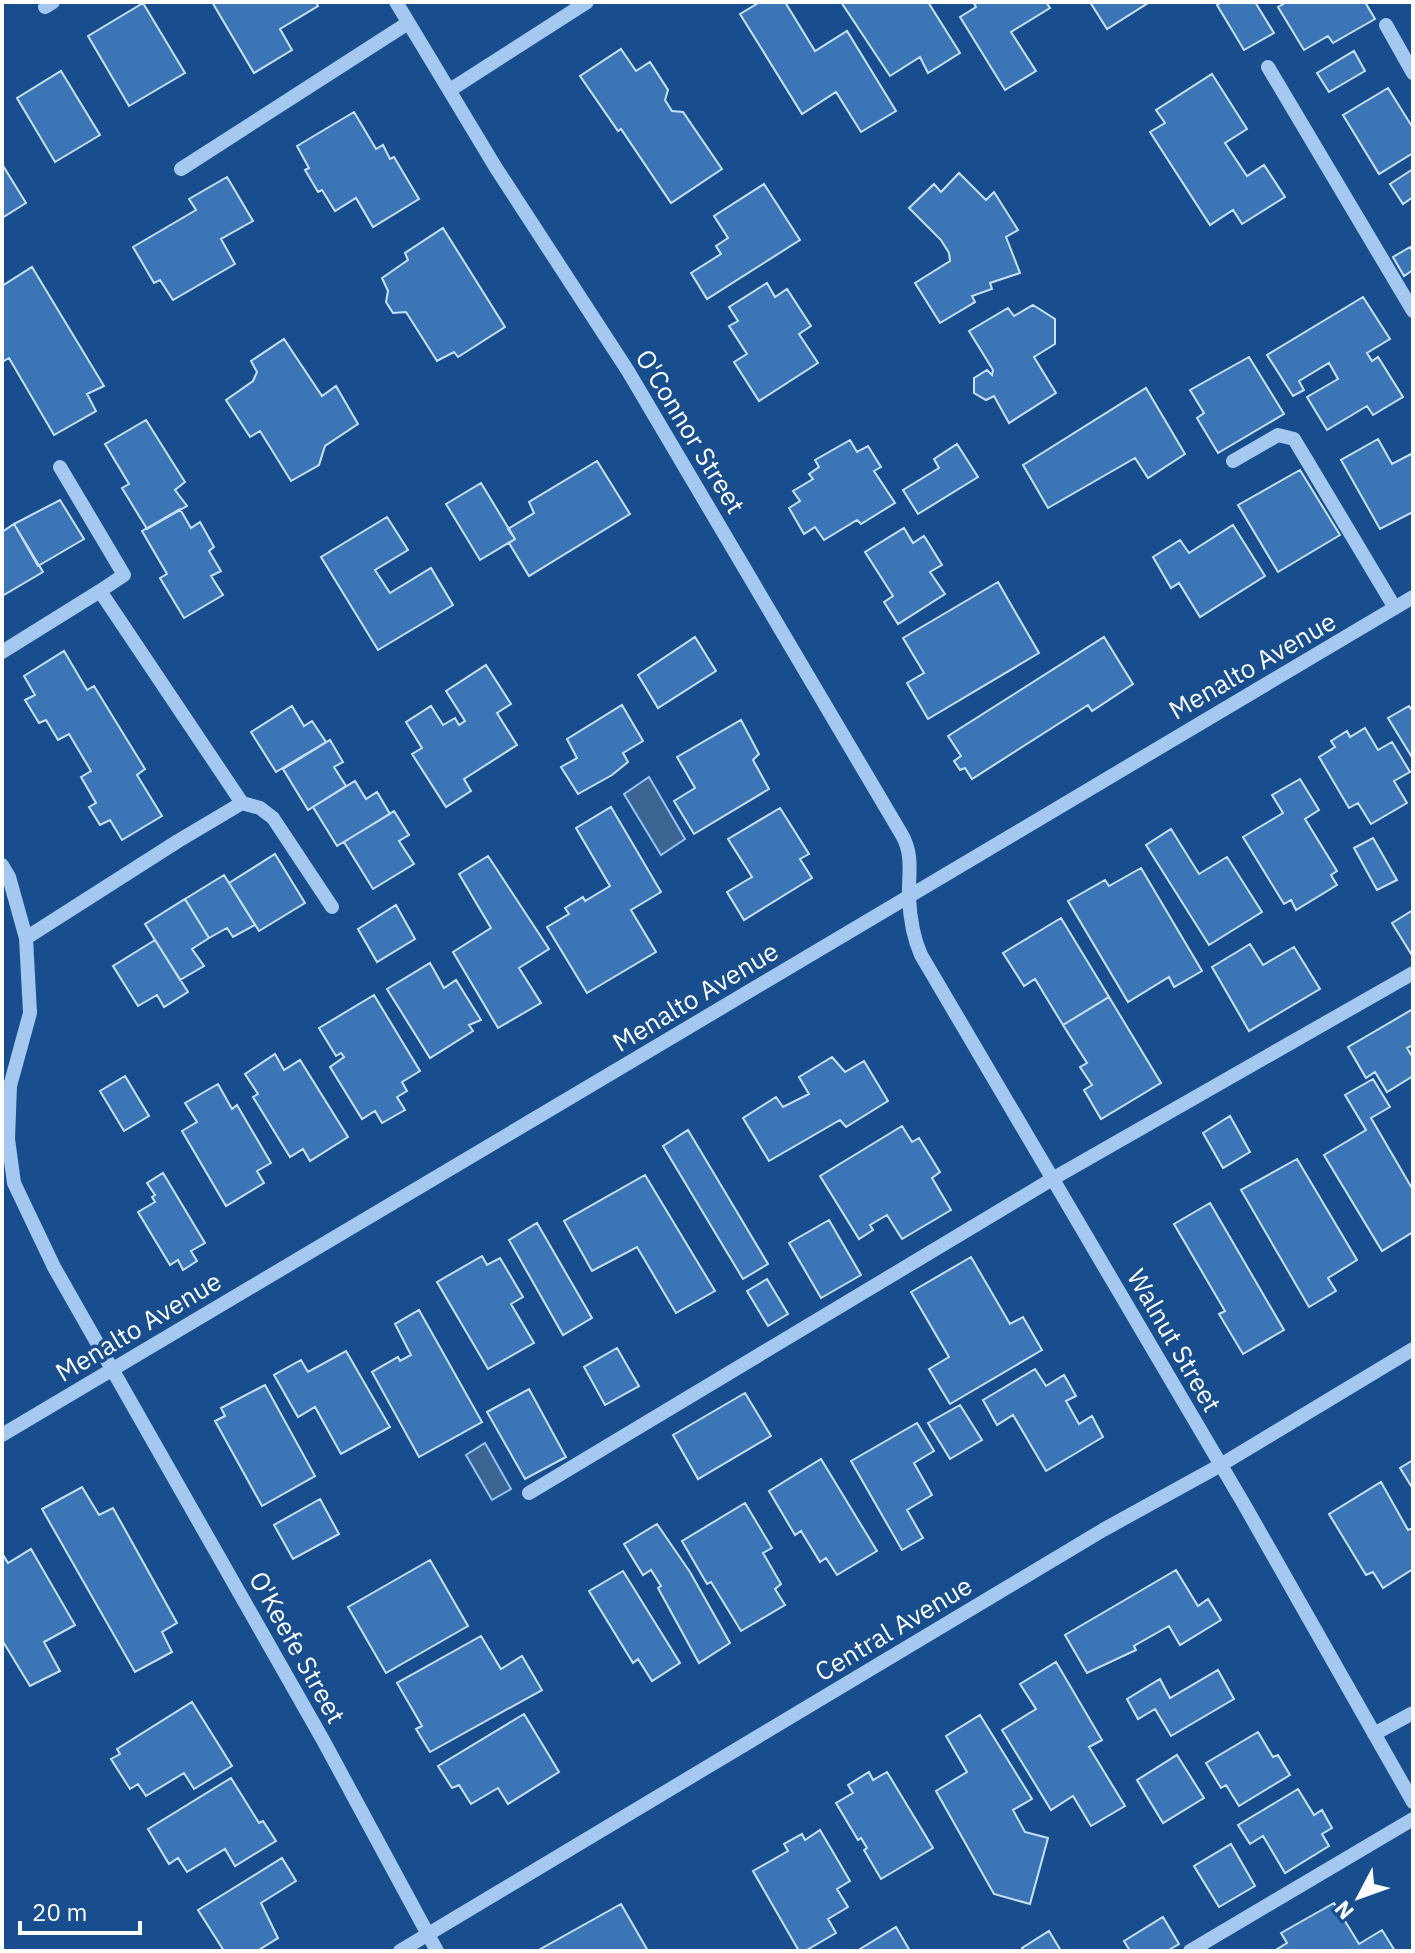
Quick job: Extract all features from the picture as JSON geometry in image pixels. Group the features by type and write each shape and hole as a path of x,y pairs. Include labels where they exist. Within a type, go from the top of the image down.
{"street":[{"name":"O'Connor Street","path":"396,2 496,168 635,383 902,835 910,849 909,898"},
{"path":"450,90 587,2"},
{"path":"181,169 408,23"},
{"path":"1386,25 1413,73"},
{"path":"1268,67 1413,311"},
{"path":"1233,461 1278,435 1294,439 1395,608"},
{"path":"2,652 124,575 60,467"},
{"path":"100,591 242,803 260,808 273,818 332,907"},
{"name":"Menalto Avenue","path":"2,1435 1413,597"},
{"path":"26,938 242,803"},
{"name":"O'Keefe Street","path":"2,865 9,877 26,938 30,1013 10,1086 8,1139 14,1183 54,1267 323,1740 437,1951"},
{"name":"Walnut Street","path":"909,898 914,939 921,955 1054,1178 1413,1802"},
{"path":"529,1493 1054,1178 1413,973"},
{"name":"Central Avenue","path":"400,1951 1103,1530 1219,1466 1413,1349"},
{"path":"1374,1734 1413,1713"},
{"path":"1190,1951 1413,1819"}],"water":[{"path":"649,777 685,839 661,855 624,794"},
{"path":"485,1443 511,1489 492,1500 466,1455"}],"building":[{"path":"212,2 316,2 318,6 280,29 292,50 254,73"},
{"path":"760,2 785,2 815,51 847,31 896,111 861,132 836,92 802,114 740,14"},
{"path":"841,2 928,2 960,53 928,73 920,57 890,76"},
{"path":"973,2 1046,2 1050,8 1011,32 1036,71 1005,90 960,17 976,7"},
{"path":"1090,2 1147,2 1148,3 1107,29"},
{"path":"1222,2 1255,2 1274,33 1244,50 1217,5"},
{"path":"1287,2 1365,2 1375,19 1333,43 1328,36 1304,50 1278,7"},
{"path":"143,3 185,73 129,106 88,36"},
{"path":"621,49 636,71 650,62 668,90 665,100 672,111 683,112 722,169 671,203 621,129 618,131 580,76"},
{"path":"1354,51 1365,71 1329,92 1317,73"},
{"path":"61,71 100,135 55,162 17,98"},
{"path":"1212,74 1247,129 1225,143 1247,176 1264,165 1285,197 1242,224 1233,210 1210,225 1150,132 1165,123 1156,110"},
{"path":"1388,88 1413,128 1413,153 1379,174 1343,115"},
{"path":"354,112 376,149 383,145 390,159 394,157 419,199 373,227 356,198 335,211 322,190 318,192 305,170 309,168 297,146"},
{"path":"2,164 26,203 2,218"},
{"path":"1413,169 1413,197 1403,204 1390,184"},
{"path":"959,173 986,200 994,192 1018,230 1006,237 1020,273 990,283 992,289 972,296 975,302 940,323 915,283 950,261 949,253 941,240 909,208 934,184 941,192"},
{"path":"227,177 253,221 221,239 235,264 173,300 160,280 154,283 133,247 196,210 189,199"},
{"path":"764,184 800,240 707,299 691,273 721,254 716,246 728,238 714,216"},
{"path":"443,228 505,327 458,357 454,352 437,361 406,312 393,313 386,302 388,291 382,278 408,260 405,253"},
{"path":"1410,247 1413,270 1404,276 1393,257"},
{"path":"32,267 104,386 87,394 96,411 54,435 9,358 2,362 2,286"},
{"path":"767,283 775,297 787,289 811,326 799,334 818,363 759,401 734,362 747,354 729,326 738,321 729,307"},
{"path":"1363,297 1390,339 1367,353 1372,361 1378,357 1403,397 1373,415 1367,406 1327,430 1307,397 1338,379 1329,363 1299,381 1304,390 1293,396 1267,355"},
{"path":"1033,305 1055,319 1055,344 1034,357 1056,393 1009,423 994,396 986,400 974,393 974,378 987,370 992,375 993,370 969,331 1008,308 1014,316"},
{"path":"284,339 322,396 336,386 358,424 325,446 319,465 291,481 260,431 250,437 226,400 253,381 257,372 251,361"},
{"path":"1249,357 1284,414 1218,453 1197,418 1204,413 1190,390"},
{"path":"1146,388 1185,454 1148,478 1135,458 1048,508 1023,465"},
{"path":"146,420 185,482 175,490 187,506 147,529 122,488 129,484 105,444"},
{"path":"1378,439 1392,464 1413,453 1413,512 1380,529 1341,460"},
{"path":"850,440 857,452 868,446 881,467 874,471 895,503 861,524 857,520 824,540 815,527 804,534 789,508 800,501 793,491 813,479 809,474 819,467 815,460"},
{"path":"957,444 978,477 918,514 903,490 939,468 934,459"},
{"path":"597,461 630,514 529,576 509,543 515,539 508,529 534,513 529,502"},
{"path":"1300,470 1340,535 1278,572 1238,505"},
{"path":"481,483 515,539 480,560 446,504"},
{"path":"60,500 84,539 38,566 14,524"},
{"path":"180,509 191,528 200,522 214,547 209,551 221,571 211,576 223,595 184,618 160,578 167,574 142,531"},
{"path":"387,517 408,550 375,570 390,593 431,568 453,605 378,650 321,557"},
{"path":"14,524 43,572 2,596 2,532"},
{"path":"1233,525 1265,576 1200,617 1179,583 1171,588 1153,557 1180,540 1189,553"},
{"path":"904,528 913,543 924,536 942,565 930,572 945,594 898,624 884,602 893,596 865,552"},
{"path":"998,582 1039,653 928,719 907,683 924,673 903,638"},
{"path":"695,637 716,671 658,708 638,675"},
{"path":"1104,637 1133,684 1092,711 1088,705 972,779 965,768 960,770 954,761 961,756 948,736"},
{"path":"64,651 87,690 94,686 145,769 137,775 162,816 122,840 110,820 100,825 89,807 96,803 81,777 91,771 69,734 58,740 46,720 39,723 25,700 35,695 24,676"},
{"path":"486,665 511,704 497,713 517,745 464,779 471,791 446,807 412,754 422,748 406,722 431,706 443,725 455,718 459,725 465,721 446,691"},
{"path":"622,705 643,741 623,753 628,762 578,794 561,767 577,758 567,739"},
{"path":"292,706 304,726 312,721 326,742 276,772 251,732"},
{"path":"1409,706 1413,712 1413,759 1388,718"},
{"path":"741,720 759,754 753,760 769,789 694,834 674,801 695,788 677,757"},
{"path":"1365,728 1378,750 1392,742 1410,772 1394,781 1407,803 1371,824 1358,803 1349,808 1319,757 1335,747 1331,741 1347,731 1350,737"},
{"path":"330,740 343,762 334,767 346,786 308,810 283,769"},
{"path":"1300,779 1319,810 1305,819 1337,871 1331,875 1337,885 1296,910 1291,900 1284,904 1243,837 1283,813 1272,795"},
{"path":"355,781 366,799 377,792 390,814 337,846 313,807"},
{"path":"611,807 661,892 631,910 656,952 587,993 547,927 569,914 565,908 583,897 585,901 610,886 576,828"},
{"path":"780,808 809,854 800,859 812,878 744,920 727,892 752,877 728,839"},
{"path":"394,811 409,835 399,841 414,864 373,889 344,842"},
{"path":"1171,829 1199,874 1227,857 1262,912 1209,945 1146,845"},
{"path":"1373,838 1397,880 1377,890 1354,848"},
{"path":"275,854 305,903 259,931 229,883"},
{"path":"488,856 549,949 519,968 541,1003 498,1028 453,952 491,928 459,874"},
{"path":"1141,868 1202,971 1174,987 1169,977 1128,1002 1068,901 1105,880 1109,886"},
{"path":"224,875 255,925 233,937 227,928 209,938 185,899"},
{"path":"185,899 209,938 192,949 204,966 180,980 145,924"},
{"path":"396,905 415,939 377,962 358,929"},
{"path":"1413,910 1413,957 1392,923"},
{"path":"1061,918 1109,997 1063,1025 1035,979 1024,986 1003,953"},
{"path":"155,940 188,992 164,1007 157,995 138,1006 113,966"},
{"path":"1250,944 1263,965 1294,947 1320,989 1249,1031 1212,967"},
{"path":"430,963 444,988 456,980 481,1020 469,1025 473,1031 430,1058 387,989"},
{"path":"374,995 420,1071 402,1082 407,1091 397,1097 405,1110 382,1123 375,1111 362,1119 330,1067 344,1057 341,1053 336,1056 319,1028"},
{"path":"1109,997 1161,1083 1101,1119 1084,1090 1092,1085 1080,1067 1087,1063 1063,1025"},
{"path":"1413,1009 1413,1045 1407,1048 1413,1058 1413,1076 1387,1092 1375,1072 1366,1078 1348,1047"},
{"path":"275,1054 284,1070 300,1060 348,1137 310,1161 303,1149 290,1157 253,1097 258,1094 245,1074"},
{"path":"832,1057 845,1072 864,1061 888,1101 846,1127 840,1120 769,1161 743,1118 776,1097 783,1107 809,1094 799,1077"},
{"path":"125,1076 149,1116 124,1131 100,1091"},
{"path":"1373,1079 1390,1107 1371,1118 1413,1190 1413,1232 1382,1251 1324,1155 1366,1130 1345,1095"},
{"path":"218,1084 232,1109 237,1105 271,1163 257,1171 264,1183 226,1206 182,1131 197,1122 185,1103"},
{"path":"1230,1116 1250,1152 1223,1168 1203,1133"},
{"path":"902,1126 912,1142 919,1138 940,1172 932,1178 951,1210 902,1239 887,1215 870,1225 873,1230 859,1239 820,1176"},
{"path":"688,1130 768,1264 743,1279 663,1146"},
{"path":"1297,1159 1357,1260 1328,1278 1336,1291 1309,1307 1241,1190"},
{"path":"163,1173 205,1243 191,1251 197,1261 183,1270 178,1260 170,1265 138,1212 155,1202 152,1197 155,1195 147,1183"},
{"path":"645,1175 715,1291 676,1313 637,1247 592,1271 564,1221"},
{"path":"1210,1203 1284,1330 1243,1354 1219,1314 1225,1311 1174,1224"},
{"path":"829,1220 861,1275 821,1298 789,1243"},
{"path":"537,1223 592,1318 563,1335 509,1240"},
{"path":"482,1256 487,1265 500,1258 523,1297 511,1304 534,1343 488,1369 437,1282"},
{"path":"971,1257 1010,1324 1023,1317 1042,1350 950,1404 929,1369 949,1357 911,1292"},
{"path":"767,1279 788,1314 768,1326 747,1291"},
{"path":"419,1310 482,1422 419,1457 372,1372 398,1357 400,1361 411,1355 395,1324"},
{"path":"617,1348 639,1386 605,1405 584,1367"},
{"path":"346,1351 390,1427 341,1454 315,1407 298,1417 274,1375 301,1360 308,1372"},
{"path":"1035,1369 1046,1386 1064,1375 1076,1396 1066,1401 1079,1424 1092,1416 1103,1437 1046,1471 1013,1415 997,1425 983,1400"},
{"path":"265,1385 315,1476 262,1506 215,1421 225,1416 221,1408"},
{"path":"529,1389 566,1457 525,1479 487,1412"},
{"path":"745,1393 771,1436 698,1479 673,1435"},
{"path":"960,1405 982,1440 950,1459 928,1423"},
{"path":"917,1423 934,1451 914,1463 932,1495 907,1510 923,1538 902,1550 851,1461"},
{"path":"821,1459 877,1551 837,1575 826,1558 820,1562 801,1531 795,1535 769,1491"},
{"path":"1413,1460 1413,1489 1400,1468"},
{"path":"1381,1482 1408,1530 1413,1528 1413,1569 1383,1588 1373,1572 1366,1575 1329,1514"},
{"path":"82,1487 99,1515 113,1508 177,1623 162,1632 172,1652 135,1672 42,1509"},
{"path":"320,1499 339,1534 293,1559 274,1525"},
{"path":"745,1503 772,1548 763,1553 781,1584 775,1589 785,1605 741,1631 711,1582 707,1584 682,1541"},
{"path":"657,1524 690,1572 730,1643 699,1663 651,1570 643,1575 624,1544"},
{"path":"31,1549 75,1625 44,1642 60,1671 30,1686 2,1640 2,1553 8,1563"},
{"path":"430,1560 468,1626 386,1673 348,1607"},
{"path":"1176,1570 1198,1606 1208,1599 1221,1620 1180,1645 1169,1626 1134,1646 1136,1650 1087,1673 1065,1635"},
{"path":"623,1571 680,1663 652,1681 638,1659 633,1663 589,1591"},
{"path":"481,1636 501,1669 522,1656 542,1690 430,1752 416,1729 422,1726 397,1683"},
{"path":"1056,1662 1102,1740 1089,1747 1125,1806 1091,1826 1073,1796 1051,1810 1002,1730 1036,1709 1020,1684"},
{"path":"1218,1670 1234,1699 1171,1736 1155,1709 1138,1719 1127,1699 1160,1679 1170,1698"},
{"path":"192,1702 232,1766 194,1789 184,1773 146,1796 138,1784 130,1789 111,1759 120,1754 117,1749"},
{"path":"524,1714 559,1772 508,1804 498,1788 471,1804 459,1785 452,1788 438,1766"},
{"path":"980,1715 1032,1799 1013,1810 1025,1832 1048,1838 1030,1904 994,1894 936,1791 967,1772 946,1736"},
{"path":"1258,1732 1273,1757 1278,1755 1290,1775 1239,1806 1226,1785 1221,1788 1206,1763"},
{"path":"1177,1755 1204,1798 1163,1823 1137,1780"},
{"path":"869,1772 873,1780 887,1772 933,1848 881,1879 864,1850 867,1848 861,1838 858,1840 836,1803 853,1793 848,1785"},
{"path":"231,1778 259,1823 263,1821 276,1841 235,1866 225,1849 187,1872 178,1858 169,1864 148,1829"},
{"path":"1298,1789 1314,1815 1322,1810 1332,1828 1322,1834 1329,1846 1285,1873 1263,1836 1250,1844 1238,1825"},
{"path":"820,1830 850,1881 837,1889 848,1907 828,1919 836,1933 805,1951 799,1951 753,1871 788,1851 784,1844 802,1834 805,1840"},
{"path":"1231,1844 1255,1886 1219,1907 1194,1866"},
{"path":"282,1858 296,1881 261,1903 278,1938 257,1951 224,1951 198,1910"},
{"path":"1334,1903 1359,1944 1382,1930 1395,1951 1274,1951 1287,1943 1281,1933"},
{"path":"621,1904 648,1951 537,1951"},
{"path":"1163,1917 1179,1944 1167,1951 1130,1951 1124,1941"},
{"path":"896,1927 910,1951 861,1951 860,1949"},
{"path":"1049,1931 1061,1951 1024,1951 1022,1948"}]}
